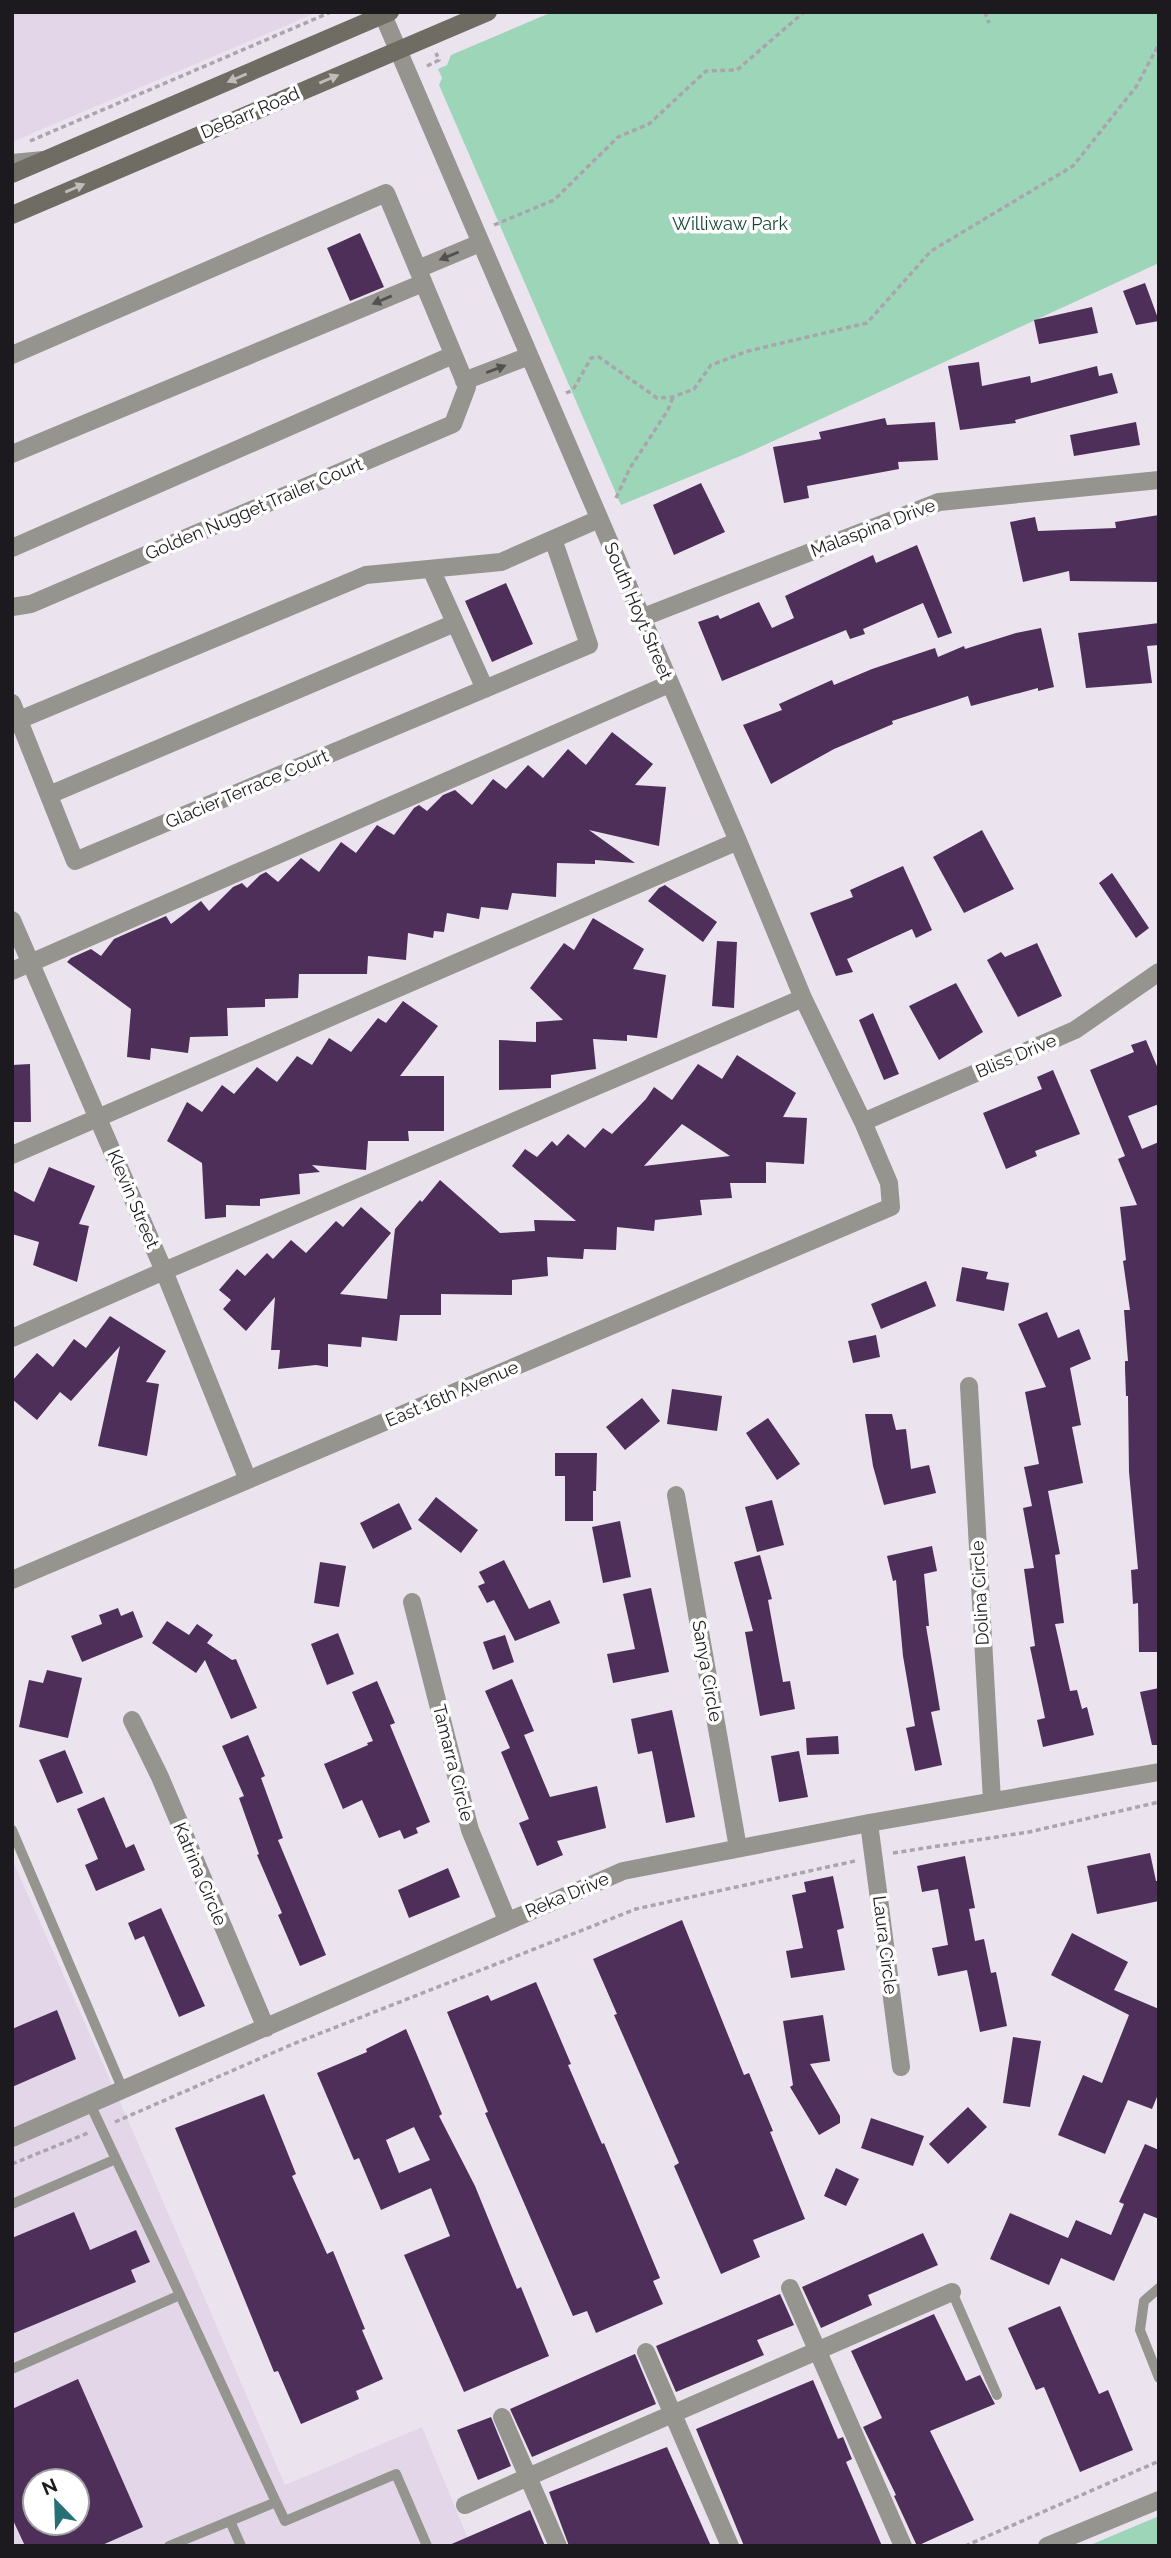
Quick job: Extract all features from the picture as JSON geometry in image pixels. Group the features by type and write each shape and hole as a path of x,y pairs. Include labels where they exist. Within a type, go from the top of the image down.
{"main road":[{"name":"DeBarr Road","path":"12,215 488,12"},
{"path":"12,174 385,13"}],"street":[{"name":"South Hoyt Street","path":"385,13 397,50 803,998 863,1122 888,1184 891,1208"},
{"path":"12,355 386,192 464,382 529,356"},
{"path":"12,454 340,318 421,276 478,238"},
{"path":"12,548 453,355"},
{"name":"Golden Nugget Trailer Court","path":"12,607 31,604 453,424 467,387 464,382"},
{"name":"Malaspina Drive","path":"640,618 939,502 1159,480"},
{"path":"19,720 366,575 501,562 598,519"},
{"name":"Glacier Terrace Court","path":"12,703 75,861 589,645 553,539"},
{"path":"431,569 485,689"},
{"path":"49,795 455,623"},
{"path":"12,971 669,684"},
{"path":"12,1155 738,841"},
{"name":"Klevin Street","path":"12,920 164,1271 248,1480"},
{"name":"Bliss Drive","path":"863,1122 1075,1030 1159,972"},
{"path":"12,1338 803,998"},
{"name":"East 16th Avenue","path":"12,1580 891,1208"},
{"name":"Dolina Circle","path":"969,1386 992,1801"},
{"name":"Sanya Circle","path":"676,1494 738,1848"},
{"name":"Tamarra Circle","path":"412,1602 470,1830 507,1920"},
{"name":"Katrina Circle","path":"132,1720 160,1777 266,2028"},
{"name":"Reka Drive","path":"12,2138 623,1871 1159,1772"},
{"name":"Laura Circle","path":"869,1824 901,2067"},
{"path":"790,2288 903,2546"},
{"path":"465,2505 952,2292"},
{"path":"646,2352 730,2546"},
{"path":"502,2417 558,2546"},
{"path":"1047,2546 1159,2500"}],"lane":[{"path":"12,159 57,155"},
{"path":"12,1830 123,2090"},
{"path":"90,2104 285,2521 396,2474 427,2546"},
{"path":"12,2204 116,2159"},
{"path":"1159,2288 1144,2301 1140,2330 1159,2378"},
{"path":"952,2292 997,2396"},
{"path":"12,2369 180,2295"},
{"path":"169,2546 275,2502"},
{"path":"230,2521 241,2546"}],"path":[{"path":"25,143 331,12"},
{"path":"478,238 554,200 618,137 649,124 706,71 737,70 804,12"},
{"path":"985,12 989,23"},
{"path":"548,401 573,390 591,358 599,357 657,398 673,397 694,389 711,365 748,351 867,323 931,251 1073,166 1136,87 1159,44"},
{"path":"616,498 630,468 668,410 673,397"},
{"path":"12,2164 293,2044 636,1909 908,1849 1030,1832 1159,1801"},
{"path":"965,2546 1159,2461"}],"shaded area":[{"path":"12,12 318,12 12,142"},
{"path":"12,1859 285,2485 422,2427 471,2546 12,2546"}],"green space":[{"name":"Williwaw Park","path":"552,12 1159,12 1159,263 743,455 621,505 439,85 442,78 438,69 447,65 451,55"},
{"path":"1159,2516 1159,2546 1088,2546"}],"building":[{"path":"360,233 384,287 350,301 327,248"},
{"path":"1145,283 1159,321 1136,325 1123,291"},
{"path":"1092,307 1098,333 1039,344 1034,320"},
{"path":"979,362 982,386 1030,376 1031,383 1097,366 1099,376 1112,373 1118,393 1015,420 1016,423 960,430 948,366"},
{"path":"885,418 887,425 935,422 938,460 898,462 899,469 807,486 809,498 784,503 773,447 821,439 819,432"},
{"path":"1136,422 1140,445 1074,456 1070,435"},
{"path":"701,483 725,532 674,555 653,505"},
{"path":"1159,515 1159,582 1070,581 1069,571 1023,582 1010,522 1035,517 1038,531 1116,528 1115,522"},
{"path":"917,545 952,633 938,638 923,603 863,629 865,634 850,639 846,630 722,681 698,622 718,615 720,619 759,602 772,628 794,618 785,596 873,555 876,563"},
{"path":"506,583 533,644 492,662 465,601"},
{"path":"1159,623 1159,645 1147,646 1152,683 1086,688 1078,633"},
{"path":"1041,628 1054,687 1038,691 1038,688 971,706 968,696 892,721 893,724 834,749 771,784 743,725 782,710 779,704 832,680 834,685 935,648 938,657 964,646 965,649"},
{"path":"612,732 653,764 635,785 666,787 659,846 589,830 635,863 595,860 595,864 557,863 556,897 512,893 508,910 481,907 479,919 447,913 444,932 434,931 433,938 408,933 406,960 368,956 367,974 299,974 298,998 265,999 265,1007 227,1008 228,1036 190,1037 188,1053 151,1048 150,1060 127,1057 131,1009 67,962 91,949 101,956 114,939 166,916 171,924 201,901 209,911 233,887 242,883 247,888 266,872 278,882 301,858 319,872 341,842 356,853 377,825 394,835 414,808 419,805 427,811 443,795 455,790 472,805 493,779 506,789 528,765 543,778 568,749 586,765"},
{"path":"982,830 1014,889 964,913 933,857"},
{"path":"903,866 932,930 916,938 912,929 847,959 853,972 836,976 810,913 853,897 850,890"},
{"path":"1112,873 1149,928 1136,938 1099,883"},
{"path":"665,885 717,922 703,942 648,901"},
{"path":"593,918 644,949 633,969 666,975 657,1038 627,1035 627,1041 593,1039 596,1069 551,1075 551,1088 499,1090 499,1040 536,1042 536,1022 563,1020 530,988 564,943 574,950"},
{"path":"717,941 737,942 734,1008 712,1006"},
{"path":"1037,943 1062,996 1018,1017 987,960 1001,952 1005,957"},
{"path":"956,983 983,1032 939,1060 909,1006"},
{"path":"403,1001 438,1026 400,1076 444,1076 444,1131 408,1131 409,1141 368,1141 366,1170 312,1165 320,1172 299,1174 300,1194 260,1199 260,1206 226,1205 226,1217 205,1219 202,1163 167,1141 187,1102 202,1112 222,1085 234,1094 257,1067 277,1082 297,1056 312,1065 329,1038 351,1052 378,1018 386,1023"},
{"path":"873,1013 899,1074 884,1080 859,1020"},
{"path":"1146,1040 1159,1071 1159,1104 1128,1116 1142,1149 1159,1142 1159,1652 1139,1652 1138,1603 1133,1604 1131,1570 1138,1569 1129,1472 1125,1369 1125,1361 1128,1361 1124,1310 1130,1310 1123,1261 1126,1260 1120,1207 1137,1205 1118,1159 1125,1156 1090,1070 1134,1052 1131,1045"},
{"path":"737,1055 796,1093 783,1117 807,1118 804,1164 766,1162 766,1183 730,1183 732,1198 700,1200 702,1215 655,1220 654,1231 617,1227 616,1250 584,1249 583,1259 547,1257 548,1276 512,1280 512,1295 441,1294 441,1315 400,1315 397,1341 362,1337 361,1347 328,1344 328,1367 316,1365 278,1369 280,1350 271,1350 275,1297 246,1331 223,1309 231,1300 219,1290 237,1269 245,1276 267,1253 273,1259 291,1240 306,1253 336,1221 343,1227 361,1207 391,1233 340,1294 387,1299 395,1229 440,1180 500,1233 535,1231 534,1220 576,1221 512,1166 525,1149 537,1157 552,1141 557,1146 568,1134 585,1148 603,1128 612,1134 654,1087 672,1100 698,1064 722,1079","holes":["682,1124 730,1156 644,1166"]},
{"path":"30,1064 31,1122 12,1122 12,1065"},
{"path":"1053,1070 1080,1134 1035,1151 1037,1156 1006,1169 983,1113 1042,1089 1037,1077"},
{"path":"49,1167 95,1186 79,1224 89,1226 77,1282 33,1265 39,1242 12,1234 12,1190 34,1202"},
{"path":"962,1267 988,1272 986,1279 1009,1283 1004,1311 956,1301"},
{"path":"926,1281 936,1306 881,1329 871,1304"},
{"path":"1047,1312 1058,1338 1079,1329 1091,1359 1070,1368 1081,1425 1072,1427 1083,1483 1048,1491 1060,1554 1055,1555 1064,1623 1055,1624 1070,1691 1077,1690 1082,1709 1087,1707 1094,1735 1043,1747 1037,1720 1045,1718 1030,1647 1035,1646 1024,1569 1034,1568 1023,1508 1032,1506 1024,1467 1039,1464 1025,1392 1046,1387 1018,1324"},
{"path":"110,1316 166,1351 146,1382 159,1384 147,1456 98,1446 120,1346 71,1401 60,1392 37,1420 12,1399 12,1381 37,1353 53,1367 74,1339 86,1348"},
{"path":"876,1335 880,1357 853,1363 848,1341"},
{"path":"672,1389 722,1396 717,1431 667,1424"},
{"path":"642,1398 660,1421 625,1450 606,1427"},
{"path":"865,1414 892,1414 896,1430 906,1429 911,1469 929,1465 936,1493 884,1505 873,1466"},
{"path":"768,1418 800,1464 777,1480 746,1433"},
{"path":"555,1453 597,1453 593,1521 565,1521 565,1476 555,1476"},
{"path":"436,1497 478,1530 461,1553 418,1520"},
{"path":"772,1500 784,1545 757,1552 745,1507"},
{"path":"399,1503 412,1529 373,1549 360,1523"},
{"path":"620,1521 631,1577 603,1583 592,1527"},
{"path":"932,1546 937,1571 924,1574 929,1626 926,1626 940,1710 931,1712 942,1765 915,1771 906,1728 915,1726 903,1656 896,1580 893,1581 887,1556"},
{"path":"760,1555 772,1599 768,1600 783,1682 790,1681 795,1709 760,1716 745,1632 753,1631 734,1562"},
{"path":"504,1560 529,1609 550,1600 560,1623 515,1641 494,1600 487,1603 478,1586 485,1583 479,1572"},
{"path":"320,1562 346,1566 339,1607 314,1603"},
{"path":"651,1588 669,1672 613,1683 607,1654 635,1649 623,1594"},
{"path":"118,1608 121,1616 133,1611 143,1637 82,1662 71,1636 102,1624 99,1615"},
{"path":"167,1621 189,1635 197,1624 213,1635 207,1643 232,1660 236,1659 257,1708 231,1719 205,1660 196,1673 152,1643"},
{"path":"338,1633 354,1674 327,1685 311,1644"},
{"path":"505,1635 514,1662 493,1670 483,1642"},
{"path":"47,1670 82,1678 68,1738 19,1727 29,1680 43,1683"},
{"path":"512,1679 534,1731 524,1735 550,1797 597,1786 606,1828 557,1841 563,1855 537,1866 519,1823 529,1819 501,1752 510,1748 485,1691"},
{"path":"377,1681 395,1723 390,1725 430,1822 416,1828 418,1833 404,1839 400,1830 379,1838 362,1800 343,1809 324,1764 373,1741 352,1692"},
{"path":"1159,1688 1159,1745 1152,1745 1140,1692"},
{"path":"672,1710 695,1817 666,1823 652,1751 638,1754 631,1719"},
{"path":"248,1735 265,1776 261,1778 283,1838 278,1840 326,1955 300,1966 278,1915 282,1913 257,1855 259,1854 239,1798 244,1796 222,1746"},
{"path":"838,1736 839,1754 807,1755 806,1738"},
{"path":"65,1750 83,1793 57,1803 39,1760"},
{"path":"799,1751 808,1797 779,1802 771,1756"},
{"path":"104,1797 126,1848 134,1844 145,1870 96,1891 85,1865 98,1859 77,1809"},
{"path":"1150,1853 1156,1881 1159,1881 1159,1901 1097,1914 1087,1866"},
{"path":"965,1856 975,1908 969,1909 975,1941 984,1939 991,1973 996,1972 1007,2026 980,2032 967,1970 938,1976 932,1948 948,1945 938,1889 922,1892 917,1866"},
{"path":"448,1868 460,1897 409,1918 398,1890"},
{"path":"833,1876 844,1928 837,1930 845,1970 791,1978 786,1951 803,1948 792,1895 806,1892 804,1882"},
{"path":"161,1908 205,2006 179,2017 144,1936 135,1940 128,1923"},
{"path":"682,1920 744,2075 749,2073 773,2131 770,2132 805,2219 753,2240 760,2257 721,2274 674,2166 679,2163 614,2015 617,2014 593,1959"},
{"path":"1072,1933 1128,1962 1114,1990 1159,2009 1159,2092 1152,2109 1128,2100 1105,2154 1058,2135 1083,2075 1102,2083 1129,2015 1051,1975"},
{"path":"536,1982 571,2064 568,2065 602,2144 604,2143 660,2278 653,2281 663,2304 596,2333 587,2311 573,2316 485,2113 488,2112 447,2012 488,1995 491,2001"},
{"path":"57,2010 76,2059 12,2087 12,2029"},
{"path":"823,2015 830,2061 810,2064 840,2116 840,2123 819,2135 790,2087 793,2085 783,2021"},
{"path":"406,2029 442,2114 439,2116 475,2186 517,2289 521,2287 549,2356 464,2392 404,2255 450,2236 431,2188 381,2210 359,2158 354,2160 317,2073 367,2052 366,2049","holes":["414,2127 430,2160 399,2173 386,2140"]},
{"path":"1013,2037 1041,2041 1030,2107 1003,2103"},
{"path":"264,2094 296,2174 292,2176 327,2254 333,2251 383,2379 356,2391 359,2399 301,2424 278,2371 274,2372 175,2128"},
{"path":"968,2107 987,2127 948,2164 929,2144"},
{"path":"871,2118 924,2136 913,2166 861,2148"},
{"path":"1145,2144 1159,2150 1159,2219 1144,2213 1114,2281 1061,2258 1049,2285 990,2259 1010,2213 1068,2238 1076,2220 1111,2235 1124,2204 1119,2202"},
{"path":"836,2168 859,2179 846,2206 824,2196"},
{"path":"74,2212 90,2250 136,2230 150,2262 131,2270 136,2282 12,2334 12,2238"},
{"path":"923,2233 938,2265 868,2295 872,2305 821,2328 802,2287"},
{"path":"780,2294 794,2325 757,2340 764,2355 676,2392 656,2346"},
{"path":"1060,2306 1099,2394 1108,2390 1133,2450 1080,2472 1044,2387 1036,2390 1008,2328"},
{"path":"934,2314 966,2381 980,2375 995,2404 930,2431 974,2520 917,2546 863,2427 882,2418 851,2351"},
{"path":"635,2354 656,2404 532,2457 510,2409"},
{"path":"78,2379 143,2527 100,2546 25,2546 12,2518 12,2409"},
{"path":"813,2380 838,2439 843,2437 852,2459 846,2462 882,2546 744,2546 696,2429"},
{"path":"491,2417 511,2466 478,2480 457,2430"},
{"path":"667,2447 711,2546 569,2546 549,2492"},
{"path":"530,2510 545,2546 447,2546"}]}
